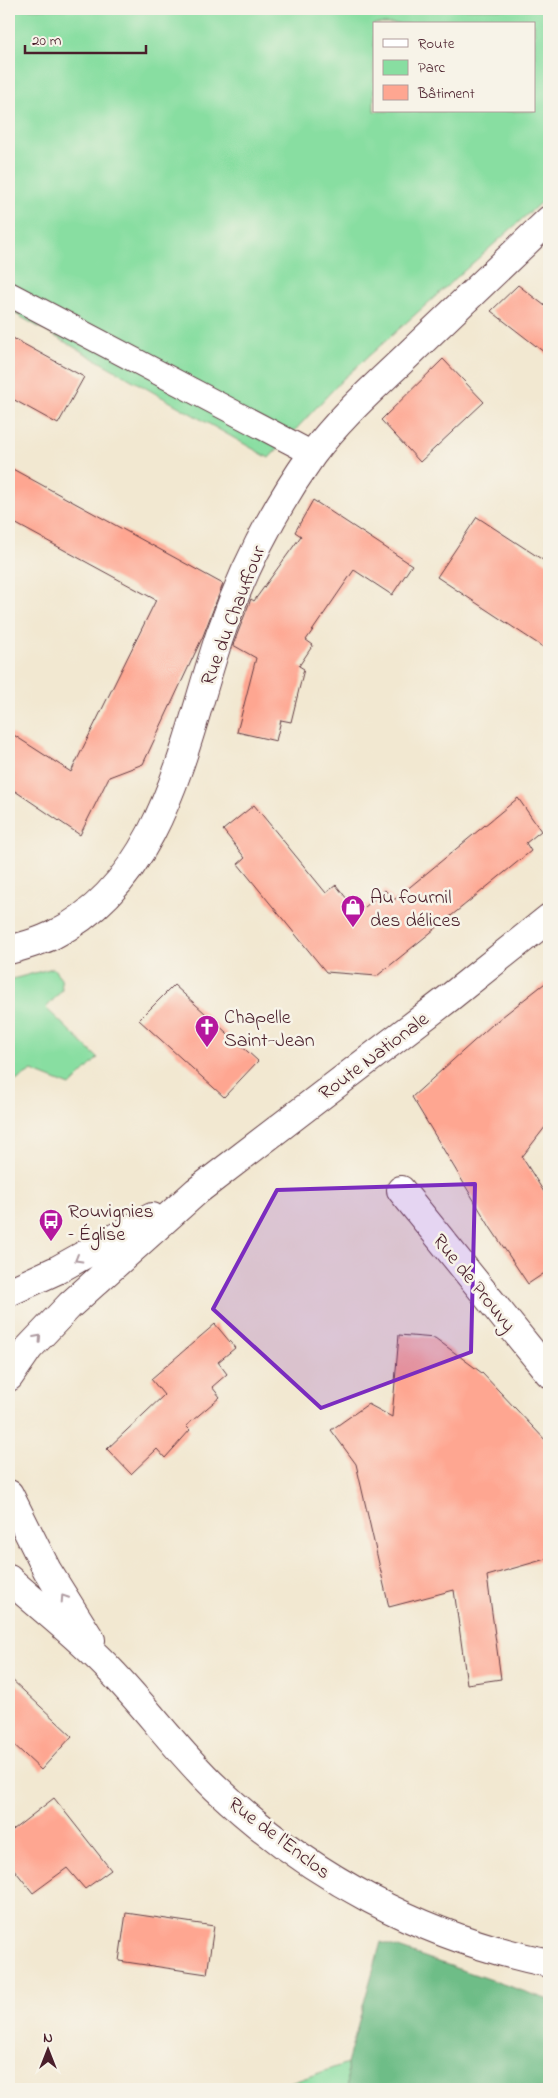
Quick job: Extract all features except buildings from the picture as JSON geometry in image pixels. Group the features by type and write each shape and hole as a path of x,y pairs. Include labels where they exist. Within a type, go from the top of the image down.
{"street":[{"name":"Rue du Chauffour","path":"9,950 53,935 86,914 107,895 122,877 150,836 173,783 220,633 244,574 280,503 313,454 352,408 549,220"},
{"name":"Route Nationale","path":"9,1377 29,1348 70,1306 197,1191 449,998 549,918"},
{"name":"Rue de Prouvy","path":"401,1190 549,1373"},
{"name":"Route Nationale","path":"9,1292 58,1270 197,1191"},
{"name":"Rue de l'Enclos","path":"9,1494 47,1570 109,1669"},
{"name":"Rue de l'Enclos","path":"9,1579 109,1669 215,1787 300,1857 364,1896 432,1929 500,1952 549,1963"}],"lane":[{"path":"9,294 313,454"}],"highlighted area":[{"path":"475,1184 471,1352 321,1408 213,1309 277,1190"}],"green space":[{"path":"9,9 549,9 549,195 343,379 269,458 14,313 9,315"},
{"path":"53,968 61,978 62,990 46,1008 98,1058 70,1086 32,1071 9,1085 9,980"},
{"path":"381,1942 549,2000 549,2089 348,2089 347,2063"},
{"path":"347,2063 348,2089 274,2089"}],"place":[{"name":"Au fournil des délices","path":"353,928"},
{"name":"Chapelle Saint-Jean","path":"207,1048"},
{"name":"Rouvignies – Église","path":"51,1242"}]}
